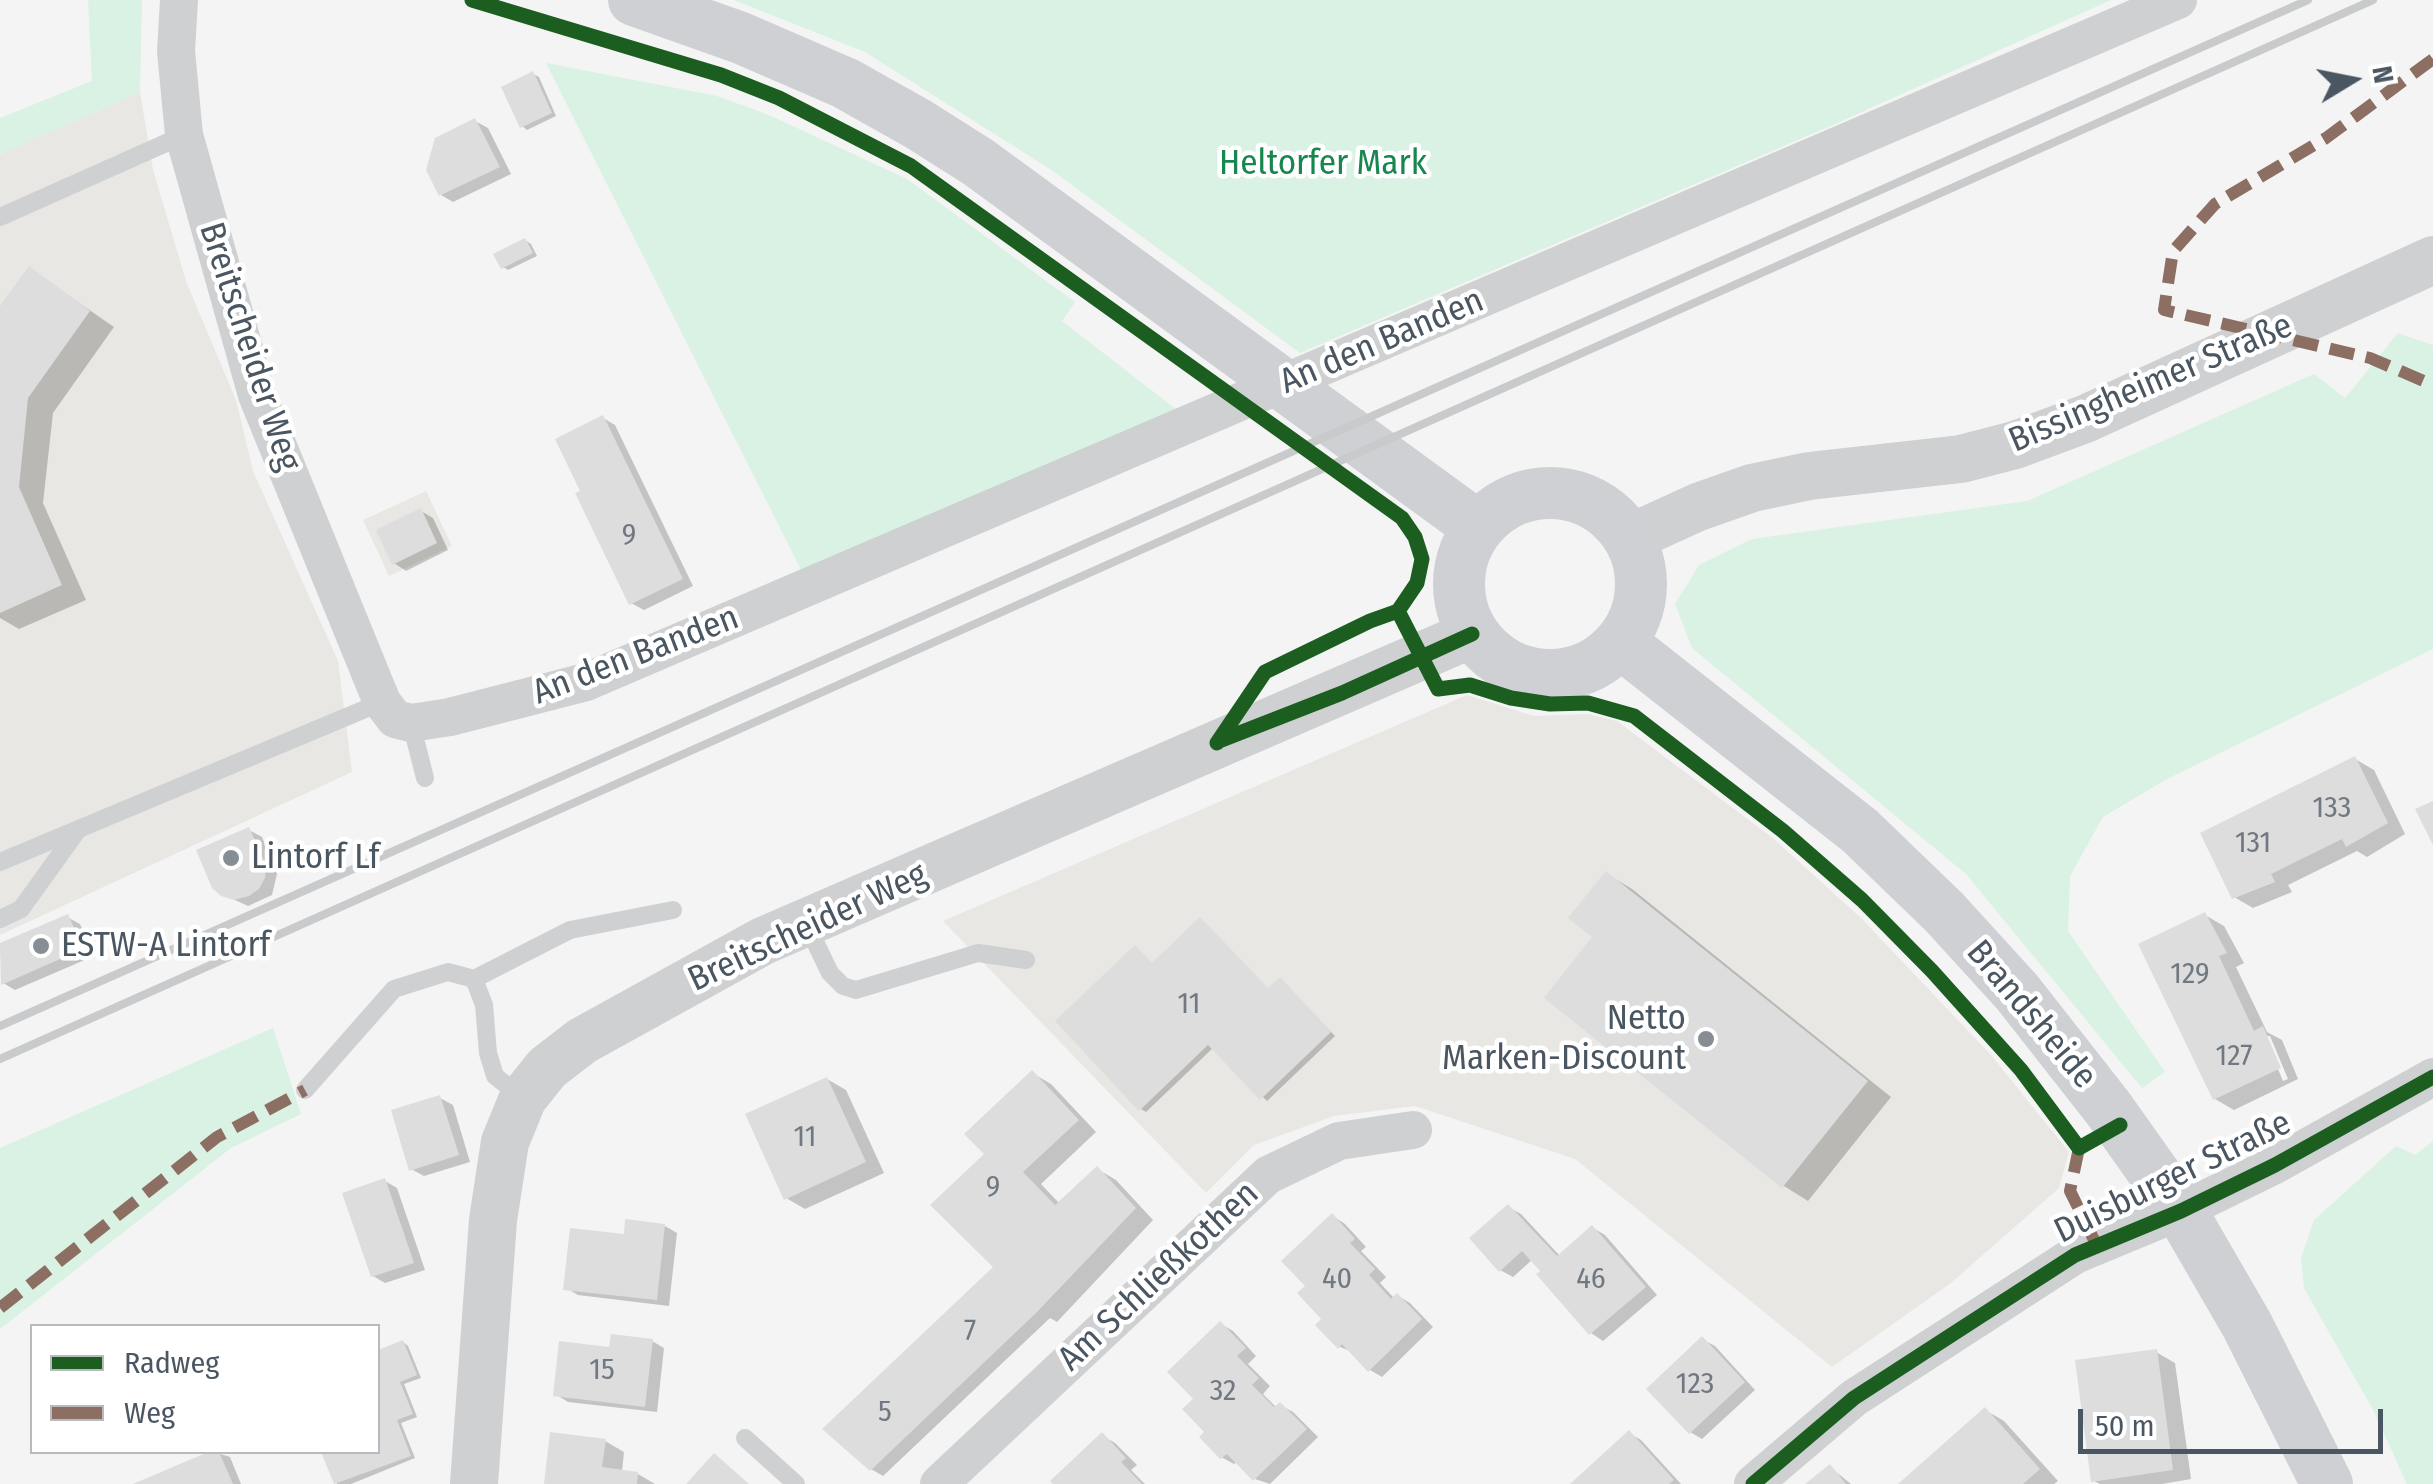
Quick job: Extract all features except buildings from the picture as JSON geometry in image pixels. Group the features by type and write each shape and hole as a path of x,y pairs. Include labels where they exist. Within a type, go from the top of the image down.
{"main road":[{"path":"634,0 742,38 845,83 978,162 1460,513 1466,552 1460,580 1462,609 1472,634 1493,657 1518,670 1546,676 1574,673 1600,661 1620,642 1635,618 1641,592 1640,564 1630,538 1606,510 1574,494 1539,492 1460,513"},
{"name":"Brandsheide","path":"1620,642 1860,831 1944,912 2017,992 2108,1108 2180,1211 2247,1324 2327,1484"}],"street":[{"name":"Breitscheider Weg","path":"179,0 176,51 184,135 257,395 396,713"},
{"name":"An den Banden","path":"396,713 450,718 586,682 2178,0"},
{"name":"Bissingheimer Straße","path":"1630,538 1752,488 1809,476 1961,459 2015,445 2085,419 2433,260"},
{"name":"Breitscheider Weg","path":"474,1484 493,1220 504,1142 523,1098 547,1068 582,1041 763,941 1472,634"},
{"name":"Duisburger Straße","path":"1753,1484 1854,1398 2075,1255 2275,1165 2433,1077"},
{"name":"Am Schließkothen","path":"940,1484 1268,1175 1339,1141 1412,1130"}],"lane":[{"path":"0,218 184,135"},
{"path":"0,862 79,828 396,713 425,778"},
{"path":"0,919 22,910 79,828"},
{"path":"304,1090 394,989 448,972 474,979 570,930 673,910"},
{"path":"806,923 830,972 843,986 856,990 978,953 1026,960"},
{"path":"474,979 484,1006 488,1053 495,1076 523,1098"},
{"path":"745,1438 796,1484"}],"shaded area":[{"path":"140,92 153,170 187,284 236,400 253,471 338,661 352,772 0,935 0,154"},
{"path":"426,491 452,546 389,576 363,520"},
{"path":"1467,695 1534,716 1588,714 1617,721 1774,839 1862,919 1991,1055 2069,1152 2059,1188 1951,1283 1832,1367 1575,1159 1415,1106 1334,1116 1254,1145 1206,1193 943,921"}],"green space":[{"path":"88,0 142,0 140,92 0,154 0,118 92,81"},
{"name":"Heltorfer Mark","path":"734,0 2111,0 1835,124 1300,353 1053,171 865,52"},
{"path":"546,63 717,96 769,115 907,179 1075,302 1062,321 1181,413 802,572"},
{"path":"2398,333 2433,345 2433,649 2167,779 2103,817 2070,876 2068,931 2165,1072 2142,1088 1966,874 1692,648 1675,604 1699,565 1752,539 2027,501 2314,374 2345,398"},
{"path":"273,1028 301,1114 231,1148 0,1329 0,1148"},
{"path":"2433,1141 2433,1484 2407,1484 2373,1410 2304,1288 2301,1258 2314,1220 2396,1146 2415,1155"}],"railway":[{"path":"0,1026 2308,0"},
{"path":"0,1059 2373,0"}],"marked path":[{"path":"2433,59 2326,138 2215,204 2173,251 2164,310 2370,358 2433,385"},
{"path":"0,1308 217,1137 305,1090"},
{"path":"2079,1148 2070,1191 2096,1244"}],"cycle path":[{"path":"472,0 721,75 779,98 911,166 1402,518 1415,537 1422,559 1417,583 1398,611 1265,672 1217,743"},
{"path":"1398,611 1438,689 1470,685 1511,698 1550,704 1588,703 1634,716 1783,831 1862,900 2021,1070 2079,1148 2120,1125"},
{"path":"1219,741 1342,693 1472,634"},
{"path":"1753,1484 1854,1398 2075,1255 2181,1211 2275,1165 2433,1077"}],"place":[{"name":"Lintorf Lf","path":"231,858"},
{"name":"ESTW-A Lintorf","path":"41,946"},
{"name":"Netto Marken-Discount","path":"1706,1039"}]}
